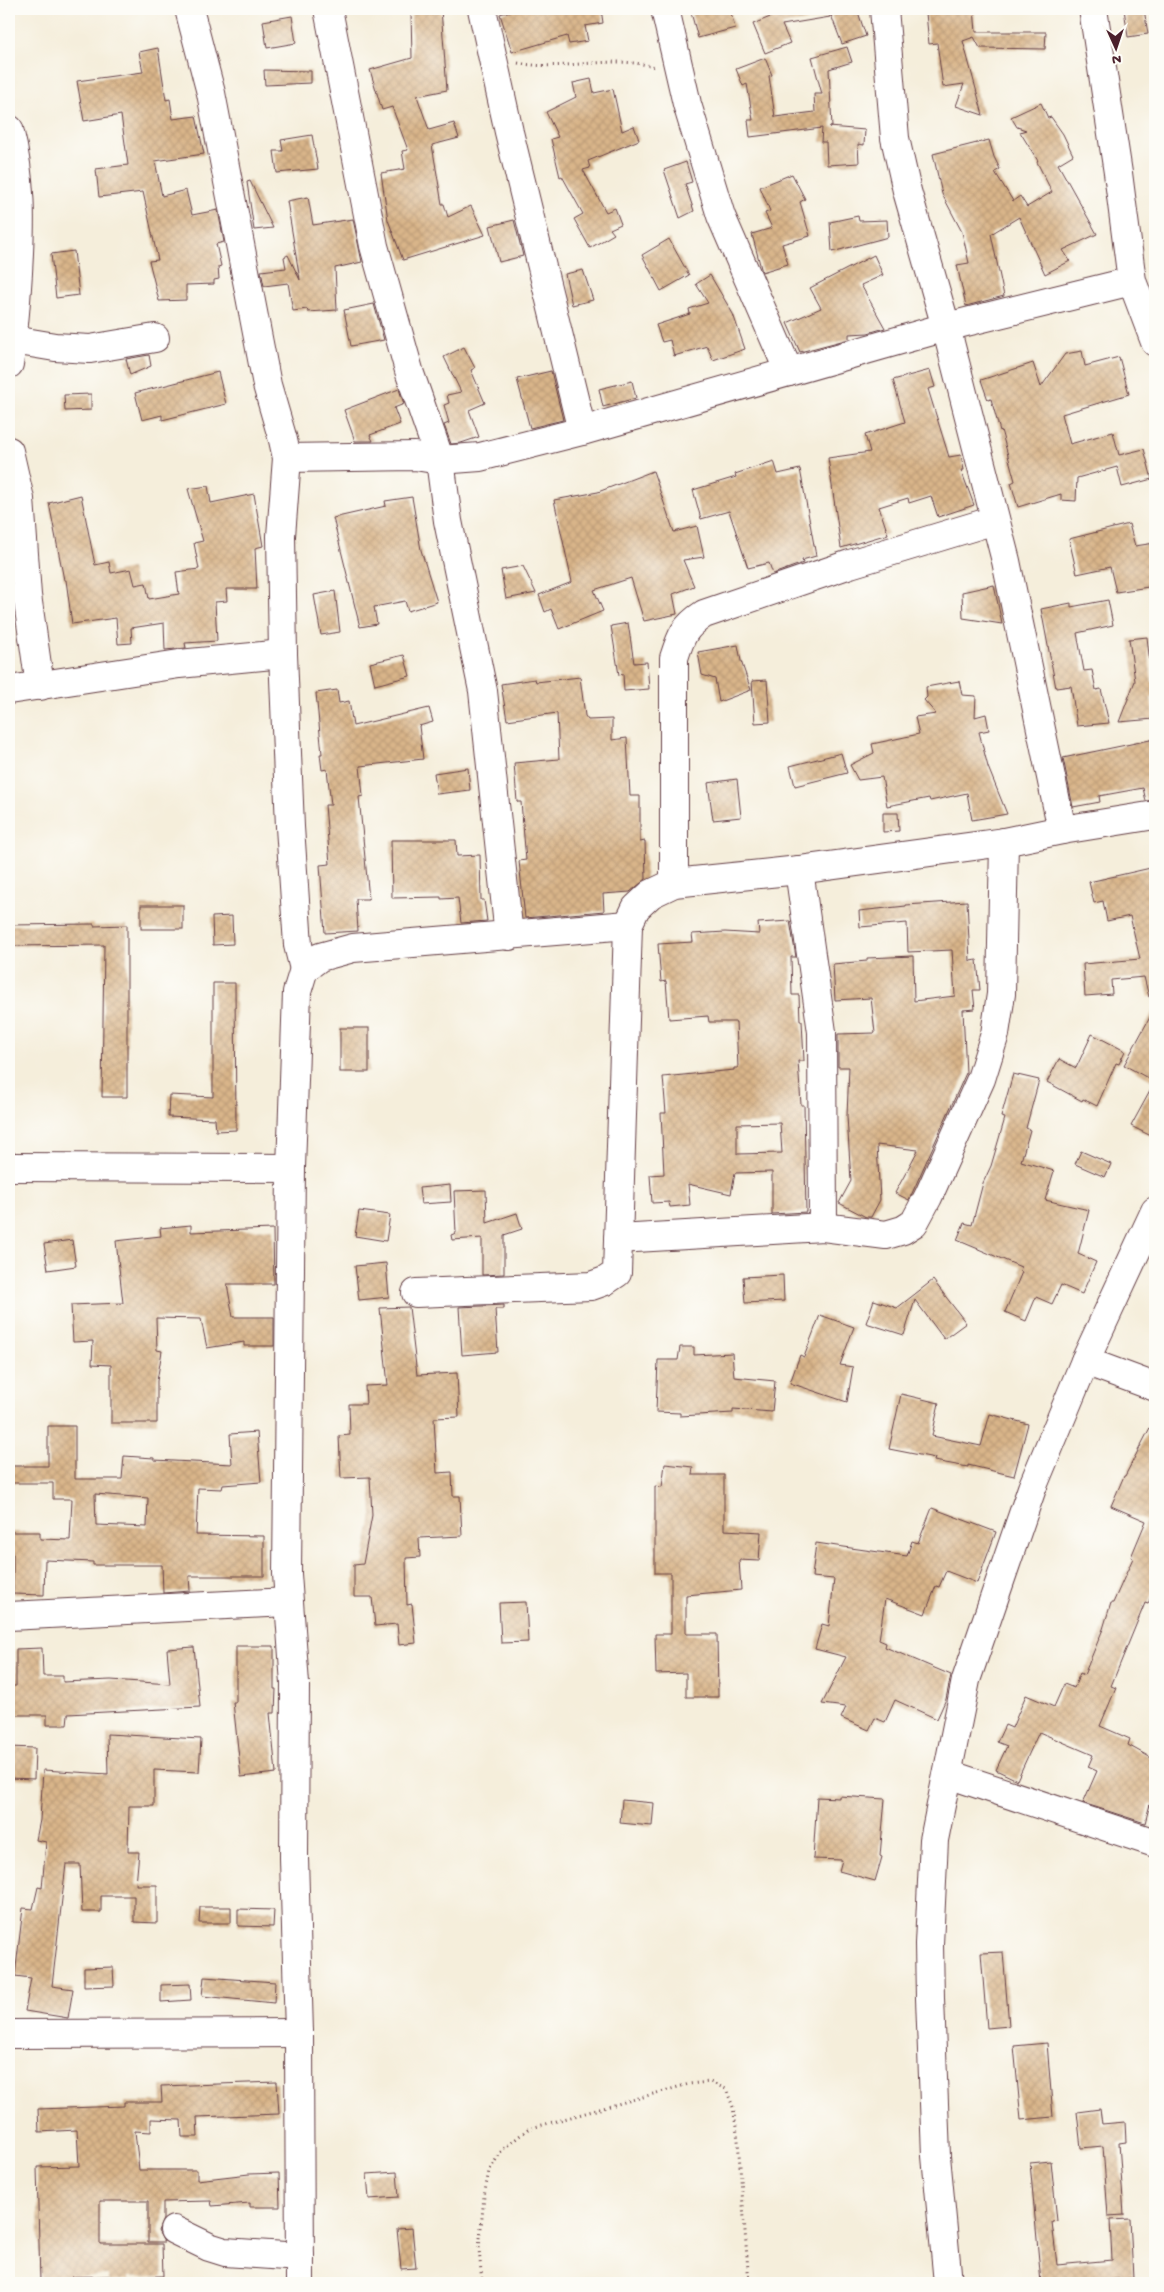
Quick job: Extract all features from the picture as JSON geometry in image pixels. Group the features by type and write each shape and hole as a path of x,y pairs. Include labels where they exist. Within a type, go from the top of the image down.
{"street":[{"path":"189,9 211,93 267,385 287,458 281,536 283,654 290,827 298,944 304,969 297,992 291,1168 287,1431 288,1602 295,1684 294,1858 299,2033 300,2283"},
{"path":"328,9 374,246 410,374 440,460 448,520 483,691 509,936"},
{"path":"482,9 491,54 582,431"},
{"path":"665,9 679,76 721,216 789,372"},
{"path":"884,9 896,138 907,191 946,327 1006,561 1062,830"},
{"path":"1094,9 1132,281 1155,342"},
{"path":"9,129 17,164 21,216 11,352 55,347 90,349 155,338"},
{"path":"287,458 415,456 440,460 480,457 582,431 946,327 1132,281"},
{"path":"9,451 20,499 27,595 40,686"},
{"path":"674,883 674,658 679,640 688,625 704,614 850,564 995,520"},
{"path":"9,690 179,664 283,654"},
{"path":"416,1293 591,1286 606,1281 617,1273 628,925 636,908 650,894 674,883 798,870 1004,842 1062,830 1155,815"},
{"path":"618,1239 823,1227 886,1235 903,1230 914,1223 928,1197 981,1079 995,1034 1001,994 1004,842"},
{"path":"798,870 822,1032 823,1227"},
{"path":"304,969 320,957 353,948 628,925"},
{"path":"9,1167 291,1168"},
{"path":"948,2283 936,2156 929,1944 934,1840 966,1680 1032,1488 1085,1361 1155,1211"},
{"path":"1085,1361 1155,1387"},
{"path":"9,1616 288,1602"},
{"path":"948,1774 1155,1843"},
{"path":"9,2034 299,2033"},
{"path":"174,2230 209,2247 226,2252 300,2257"}],"path":[{"path":"491,54 533,66 554,67 619,61 640,63 679,76"},
{"path":"482,2283 480,2249 484,2196 489,2171 502,2150 528,2129 689,2084 710,2082 726,2089 733,2107 738,2140 749,2283"}],"building":[{"path":"441,9 447,90 417,96 429,130 454,123 459,138 432,145 442,204 444,204 448,217 471,206 485,235 403,260 388,220 381,173 405,169 402,151 408,150 392,107 382,110 370,70 412,58 411,12"},
{"path":"517,9 601,9 603,23 585,26 588,41 569,44 567,36 512,52 500,14"},
{"path":"690,9 730,9 735,28 698,38"},
{"path":"790,9 829,9 830,17 782,25 790,43 765,53 753,24"},
{"path":"846,9 857,9 866,36 842,44 831,15"},
{"path":"974,9 976,32 1046,32 1045,49 980,48 974,37 963,41 983,115 956,106 964,84 943,87 937,43 929,44 926,13"},
{"path":"1124,9 1144,9 1148,34 1128,37"},
{"path":"292,16 296,43 267,48 263,21"},
{"path":"847,47 852,62 829,69 832,127 829,127 865,130 864,145 858,144 859,163 827,165 826,142 821,142 822,128 750,137 748,120 753,120 747,84 743,86 736,69 765,58 772,75 769,76 775,117 815,112 814,94 822,94 812,57"},
{"path":"158,48 166,100 170,99 173,119 196,116 204,154 155,161 162,196 186,190 192,215 218,210 224,242 216,244 221,266 218,267 219,279 214,280 214,284 186,285 186,300 159,301 149,261 158,260 143,192 99,197 96,169 128,165 121,115 84,121 77,81 143,72 139,52"},
{"path":"264,70 311,71 311,83 265,85"},
{"path":"591,79 594,93 613,89 622,131 634,126 639,140 588,161 590,168 583,170 606,212 615,208 621,224 610,229 614,234 590,248 574,219 583,214 562,176 560,177 551,139 558,137 546,112 576,97 573,83"},
{"path":"1041,103 1048,118 1051,117 1063,134 1073,155 1058,164 1097,234 1063,250 1070,261 1045,274 1019,217 991,234 1004,296 966,306 957,265 969,263 962,232 942,194 933,154 989,140 1000,169 995,172 1013,201 1020,196 1027,207 1052,192 1038,161 1020,132 1026,130 1017,127 1011,117"},
{"path":"312,135 318,169 277,173 274,151 283,151 281,140"},
{"path":"686,162 692,182 685,184 694,211 680,218 664,170"},
{"path":"792,174 805,199 800,202 810,236 782,244 788,264 762,272 752,234 772,228 765,213 770,211 760,187"},
{"path":"250,181 273,228 254,230 247,182"},
{"path":"308,197 313,225 353,219 362,262 335,268 337,310 308,312 307,309 293,311 288,283 264,286 261,271 286,268 284,257 288,255 300,280 287,201"},
{"path":"858,216 859,221 887,220 888,237 832,252 830,222"},
{"path":"514,220 523,256 499,262 490,226"},
{"path":"669,239 689,275 661,291 642,255"},
{"path":"74,251 79,295 56,298 51,254"},
{"path":"874,255 883,275 861,285 885,328 868,333 849,334 849,339 800,352 787,323 821,308 810,288"},
{"path":"583,270 593,300 572,305 565,274"},
{"path":"710,275 733,314 745,349 713,360 707,346 674,356 670,340 662,342 656,325 690,314 689,309 708,303 696,284"},
{"path":"374,304 384,340 351,346 344,310"},
{"path":"464,347 475,368 471,370 485,403 469,410 479,437 451,444 444,425 449,423 444,405 449,403 447,395 461,392 444,357"},
{"path":"1082,351 1085,366 1119,357 1129,394 1062,414 1070,444 1113,432 1119,455 1144,449 1152,479 1122,487 1117,467 1077,478 1076,501 1061,500 1061,494 1018,507 1011,483 1015,481 1001,430 991,399 988,400 981,380 1033,363 1041,387 1065,354"},
{"path":"149,355 151,366 130,375 126,359"},
{"path":"930,370 935,387 928,389 949,457 961,455 964,470 961,470 974,505 938,517 931,496 909,503 908,498 879,507 888,534 841,548 828,458 870,452 865,435 905,422 893,380"},
{"path":"551,371 563,420 530,428 517,379"},
{"path":"218,372 226,404 162,420 162,415 142,420 135,393"},
{"path":"632,381 636,398 603,407 599,389"},
{"path":"399,389 404,404 394,408 400,424 370,435 373,441 355,441 344,410"},
{"path":"91,394 91,410 65,411 64,395"},
{"path":"774,461 778,474 800,469 816,556 802,560 803,563 773,574 769,563 748,568 729,511 701,519 693,490 736,477 735,474"},
{"path":"653,471 674,532 697,526 704,557 683,560 694,586 673,594 677,614 644,621 631,578 594,590 603,611 559,629 551,609 545,612 539,595 572,582 554,500 598,492"},
{"path":"208,486 211,503 254,494 263,546 255,548 257,589 226,589 227,601 215,602 217,641 185,643 186,648 165,650 164,623 131,628 132,643 118,644 116,618 72,624 66,580 64,580 49,503 81,495 95,565 109,562 111,573 131,569 135,585 146,583 149,599 179,594 176,572 199,569 194,543 203,541 188,489"},
{"path":"412,497 421,550 437,602 408,611 405,601 374,607 377,624 360,627 333,518 386,506 385,501"},
{"path":"1129,524 1135,546 1155,543 1155,586 1116,592 1110,567 1077,574 1069,539"},
{"path":"523,566 536,593 506,599 501,570"},
{"path":"994,585 1002,624 963,618 962,592"},
{"path":"335,591 340,632 321,635 314,595"},
{"path":"1108,600 1113,625 1077,633 1084,671 1092,670 1096,690 1101,689 1109,723 1077,726 1071,686 1056,688 1041,609 1071,603 1071,607"},
{"path":"628,623 634,663 647,662 649,689 624,691 623,674 619,675 611,626"},
{"path":"1147,637 1152,682 1155,682 1155,697 1151,698 1154,719 1119,722 1135,681 1129,639"},
{"path":"738,645 741,661 751,690 719,702 715,679 702,675 698,652"},
{"path":"404,655 410,676 375,685 370,663"},
{"path":"580,677 585,716 588,720 612,719 612,740 627,738 630,796 640,796 640,842 645,841 646,879 630,892 603,894 604,911 525,918 519,861 526,860 521,802 517,802 514,763 559,759 557,713 507,720 501,684 535,679 536,682"},
{"path":"767,680 770,722 755,723 752,681"},
{"path":"959,681 962,695 976,696 975,717 986,714 989,730 979,732 988,767 1007,814 972,820 967,793 930,801 929,798 887,806 882,777 858,780 850,765 874,753 872,744 919,734 915,717 936,714 924,700 927,697 926,687"},
{"path":"337,690 339,703 349,701 353,726 429,708 433,722 419,726 423,759 360,766 363,796 359,797 369,899 356,899 358,931 325,933 320,865 330,864 325,805 331,805 327,769 322,770 316,693"},
{"path":"1155,739 1155,800 1146,801 1143,788 1099,796 1100,802 1073,807 1063,758"},
{"path":"841,753 847,773 795,786 790,766"},
{"path":"468,768 470,790 437,794 434,773"},
{"path":"737,779 741,817 713,820 708,783"},
{"path":"883,813 898,813 899,831 883,832"},
{"path":"391,840 456,840 457,856 480,855 481,900 484,900 487,921 461,923 458,898 392,898"},
{"path":"1155,867 1155,996 1149,997 1144,977 1111,980 1112,994 1085,996 1083,964 1140,959 1130,916 1107,921 1103,901 1094,903 1089,882"},
{"path":"967,901 970,961 977,960 980,990 973,990 975,1009 963,1010 966,1073 909,1200 895,1193 918,1150 877,1145 880,1200 871,1217 866,1217 839,1203 851,1181 847,1116 849,1067 838,1067 838,1034 875,1033 871,998 835,1000 833,964 867,961 867,958 913,956 914,1001 955,996 952,950 908,952 907,923 860,927 859,911 906,905"},
{"path":"141,905 183,905 183,929 141,929"},
{"path":"232,916 233,944 213,945 212,917"},
{"path":"790,921 796,957 791,957 792,995 799,995 800,1021 802,1021 804,1061 798,1061 801,1105 804,1105 806,1212 772,1214 772,1172 735,1173 731,1194 688,1184 690,1205 670,1207 669,1202 652,1203 650,1175 664,1174 661,1113 666,1113 663,1077 734,1070 734,1068 738,1068 736,1022 709,1022 708,1016 669,1019 666,981 661,982 658,944 693,942 692,934 725,932 759,934 758,923","holes":["780,1123 782,1153 737,1154 737,1124"]},
{"path":"94,924 94,926 127,925 127,1097 102,1097 104,945 9,946 9,925"},
{"path":"213,983 235,983 236,1130 216,1131 215,1119 168,1117 169,1095 213,1097"},
{"path":"1155,1008 1155,1082 1124,1065"},
{"path":"340,1028 369,1028 369,1072 340,1072"},
{"path":"1092,1034 1125,1051 1119,1064 1116,1063 1097,1106 1083,1099 1082,1101 1047,1082 1059,1059 1076,1068"},
{"path":"1013,1074 1039,1080 1026,1128 1030,1130 1021,1161 1054,1171 1045,1200 1089,1210 1078,1254 1096,1262 1082,1294 1061,1285 1052,1304 1036,1297 1026,1321 1005,1312 1022,1272 1020,1271 1021,1267 957,1240 964,1223 972,1225 983,1183 991,1166 1005,1118 1001,1117"},
{"path":"1155,1082 1155,1138 1131,1126"},
{"path":"1081,1151 1111,1164 1105,1177 1075,1164"},
{"path":"450,1185 451,1202 421,1204 419,1188"},
{"path":"486,1190 487,1223 517,1213 522,1229 504,1235 504,1274 482,1275 482,1238 452,1240 451,1235 456,1233 454,1191"},
{"path":"359,1211 390,1215 386,1241 355,1236"},
{"path":"191,1225 191,1232 273,1229 274,1284 227,1284 233,1317 274,1317 274,1346 244,1346 244,1342 207,1348 201,1319 156,1318 157,1350 162,1351 157,1381 157,1423 111,1423 111,1365 92,1364 93,1341 73,1342 71,1305 123,1303 116,1241 161,1236 160,1228"},
{"path":"72,1240 76,1266 48,1270 44,1244"},
{"path":"386,1263 389,1297 359,1300 355,1266"},
{"path":"783,1275 784,1301 745,1303 743,1277"},
{"path":"933,1280 966,1323 944,1339 915,1300 904,1335 866,1323 874,1300 897,1308"},
{"path":"504,1305 504,1309 495,1309 498,1352 462,1355 459,1307"},
{"path":"409,1307 417,1375 457,1373 459,1417 434,1418 437,1473 452,1472 453,1496 460,1496 462,1536 419,1538 420,1557 406,1558 407,1605 412,1604 416,1643 399,1645 397,1624 375,1626 372,1597 354,1597 354,1565 363,1564 372,1515 370,1477 341,1478 339,1436 350,1435 349,1404 366,1404 365,1386 388,1385 380,1308"},
{"path":"820,1315 854,1327 840,1365 853,1367 847,1402 790,1383 800,1355 804,1357"},
{"path":"680,1347 694,1347 694,1355 732,1353 734,1377 775,1381 772,1412 733,1409 733,1413 680,1416 680,1413 656,1412 658,1360 678,1360"},
{"path":"901,1394 939,1403 932,1436 981,1446 990,1414 1028,1424 1014,1476 968,1465 968,1467 934,1461 935,1458 889,1449"},
{"path":"1155,1418 1155,1588 1148,1604 1145,1603 1111,1686 1116,1688 1100,1726 1130,1739 1128,1745 1155,1760 1155,1806 1150,1804 1145,1823 1083,1803 1097,1771 1088,1767 1093,1755 1039,1732 1017,1780 996,1770 1007,1746 997,1742 1005,1725 1012,1728 1026,1695 1054,1707 1064,1684 1074,1688 1080,1673 1084,1675 1103,1629 1111,1603 1113,1603 1133,1558 1131,1557 1146,1521 1111,1506 1124,1476"},
{"path":"48,1426 75,1426 75,1479 122,1479 124,1456 154,1458 154,1460 232,1464 230,1434 257,1432 261,1482 223,1485 222,1489 198,1488 196,1535 264,1536 264,1576 189,1576 190,1591 163,1593 162,1565 93,1565 93,1562 45,1560 44,1595 13,1594 13,1554 9,1554 9,1532 40,1532 40,1539 70,1540 72,1499 53,1499 53,1483 12,1483 12,1466 48,1466","holes":["95,1494 148,1498 147,1527 96,1525"]},
{"path":"665,1464 693,1467 692,1475 724,1475 724,1530 761,1532 759,1561 739,1560 741,1590 686,1595 686,1634 717,1634 718,1697 686,1697 686,1673 656,1674 655,1634 671,1634 671,1573 655,1573 655,1486 662,1487"},
{"path":"932,1508 996,1532 977,1583 946,1571 939,1587 936,1586 925,1614 885,1599 879,1640 886,1643 885,1647 951,1675 946,1699 937,1719 895,1700 885,1722 875,1718 869,1730 841,1718 846,1707 822,1704 846,1657 815,1649 822,1624 829,1626 834,1579 812,1577 816,1543 907,1556 912,1541 918,1543"},
{"path":"526,1602 528,1642 501,1643 499,1603"},
{"path":"236,1646 274,1646 275,1713 270,1713 276,1773 241,1777 233,1702 236,1702"},
{"path":"194,1647 200,1707 68,1714 67,1725 47,1725 47,1715 9,1715 9,1686 16,1686 16,1649 42,1648 43,1676 63,1676 63,1682 111,1680 170,1684 167,1649"},
{"path":"107,1734 201,1739 199,1772 154,1770 154,1806 129,1806 128,1852 139,1852 136,1885 157,1885 157,1923 134,1922 134,1896 101,1896 101,1912 82,1912 80,1864 66,1864 52,1986 73,1989 68,2018 25,2011 31,1978 15,1976 23,1908 33,1909 38,1887 42,1888 46,1842 36,1840 40,1820 43,1770 108,1774"},
{"path":"9,1747 35,1748 34,1779 9,1778"},
{"path":"839,1796 885,1799 880,1856 882,1857 875,1881 839,1871 842,1860 813,1859 817,1797 839,1798"},
{"path":"622,1800 654,1803 652,1826 620,1823"},
{"path":"200,1907 231,1907 231,1923 199,1923"},
{"path":"238,1909 274,1910 273,1927 238,1926"},
{"path":"1003,1952 1009,2026 987,2028 981,1953"},
{"path":"113,1967 114,1986 84,1987 84,1968"},
{"path":"204,1977 275,1982 274,2003 202,1996"},
{"path":"190,1984 191,2000 161,2002 161,1985"},
{"path":"1047,2043 1053,2117 1021,2120 1014,2046"},
{"path":"277,2082 279,2114 197,2117 198,2137 182,2137 181,2120 151,2119 151,2132 135,2131 139,2170 197,2170 197,2180 249,2174 279,2173 280,2207 250,2207 250,2203 212,2206 211,2201 163,2202 163,2219 158,2231 164,2242 148,2242 148,2201 100,2201 100,2244 162,2244 163,2276 128,2277 128,2280 109,2281 109,2276 71,2277 71,2282 40,2282 37,2167 79,2166 77,2130 39,2132 38,2109 124,2106 124,2102 162,2102 161,2086"},
{"path":"1100,2109 1102,2124 1125,2122 1126,2142 1119,2143 1124,2215 1108,2216 1103,2146 1081,2148 1077,2112"},
{"path":"1051,2161 1057,2221 1052,2222 1057,2265 1112,2260 1110,2220 1130,2219 1133,2278 1105,2280 1105,2283 1041,2283 1030,2163"},
{"path":"397,2172 399,2197 369,2199 367,2174"},
{"path":"412,2228 416,2268 401,2269 397,2229"}]}
